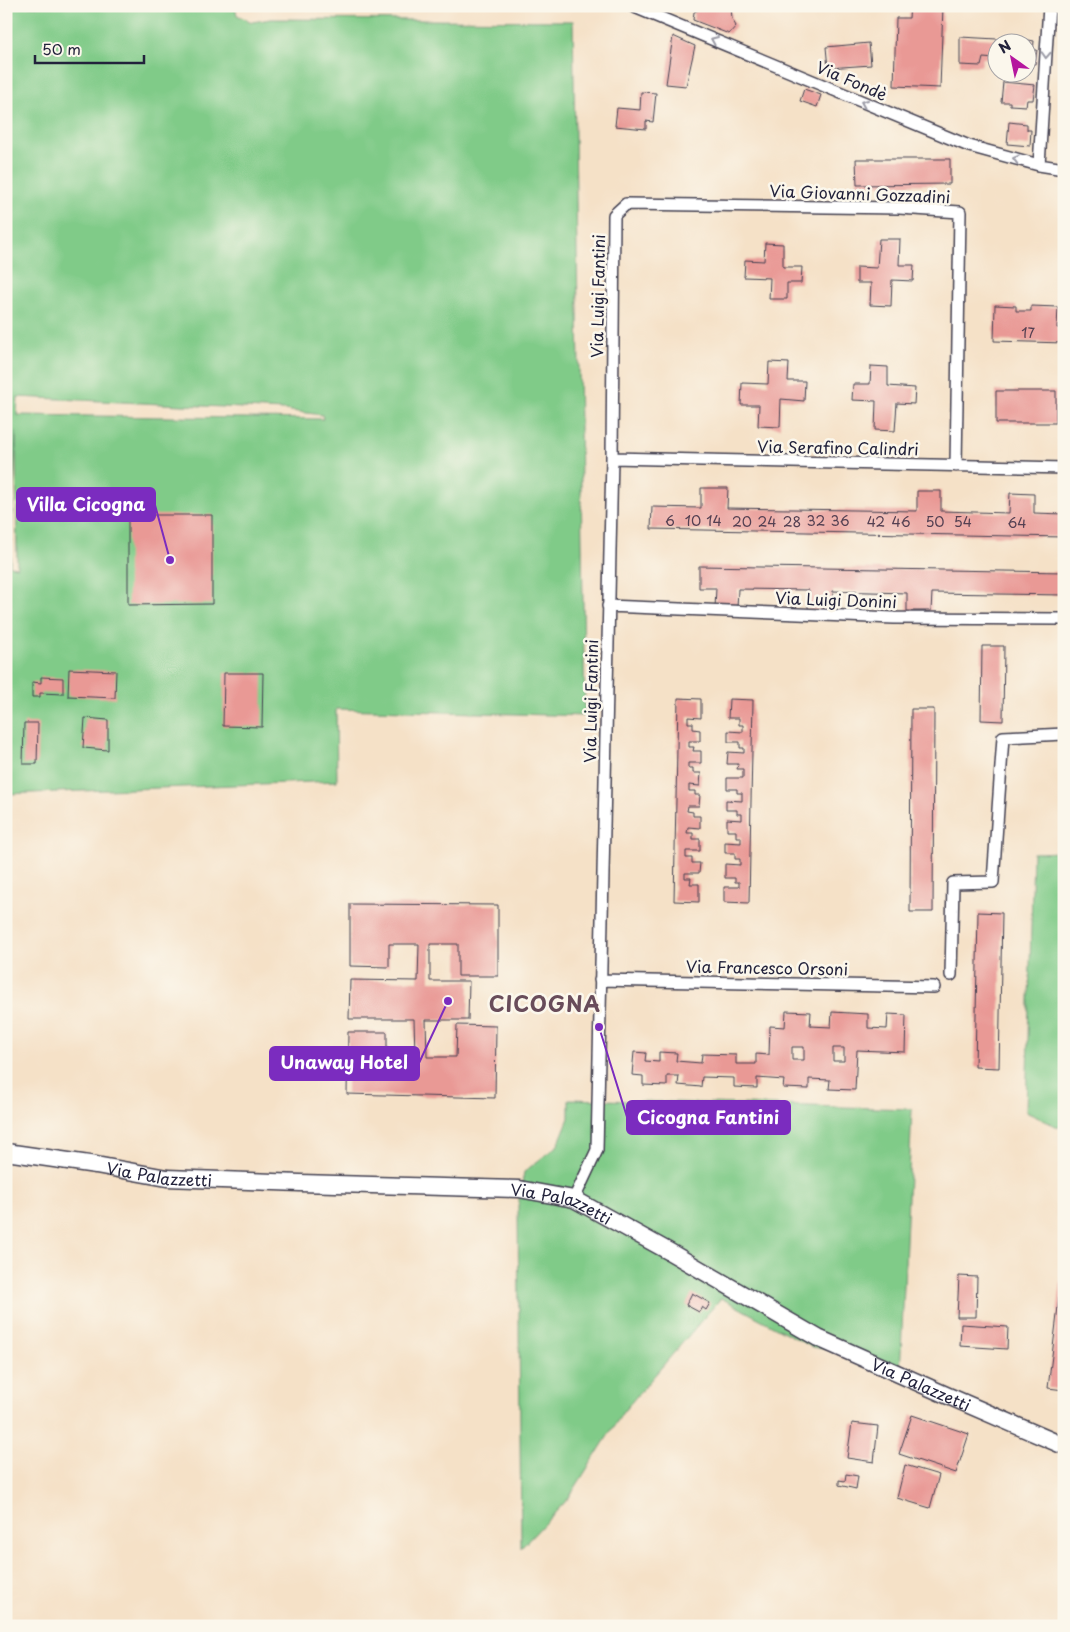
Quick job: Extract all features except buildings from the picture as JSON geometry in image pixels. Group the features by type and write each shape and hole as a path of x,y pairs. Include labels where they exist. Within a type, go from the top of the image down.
{"main road":[{"name":"Via Palazzetti","path":"6,1152 96,1165 167,1178 310,1184 518,1189 574,1199 818,1338 946,1396 1064,1446"}],"street":[{"name":"Via Fondè","path":"632,6 969,146 1064,170"},
{"path":"1039,165 1049,6"},
{"name":"Via Luigi Fantini","path":"574,1199 597,1150 612,458 614,215 626,204"},
{"name":"Via Giovanni Gozzadini","path":"626,204 899,208 960,212 956,466"},
{"name":"Via Serafino Calindri","path":"612,458 1064,468"},
{"name":"Via Luigi Donini","path":"608,606 884,617 1064,619"},
{"path":"951,975 954,883 993,882 1003,737 1064,734"},
{"name":"Via Francesco Orsoni","path":"600,980 934,987"}],"green space":[{"path":"6,6 235,6 237,15 252,22 271,19 573,21 585,716 336,709 337,781 6,794","holes":["18,397 284,410 322,415 323,419 17,415","16,431 17,566 17,567 10,566"]},
{"path":"1064,852 1064,1127 1058,1127 1026,1112 1033,853"},
{"path":"569,1099 912,1109 900,1375 838,1351 812,1347 721,1298 623,1412 568,1499 521,1548 518,1206 524,1172 558,1145 569,1118"}],"place":[{"name":"Villa Cicogna","path":"170,560"},
{"name":"Unaway Hotel","path":"448,1001"},
{"name":"Cicogna Fantini","path":"599,1027"}],"district":[{"name":"CICOGNA","path":"545,1003"}]}
